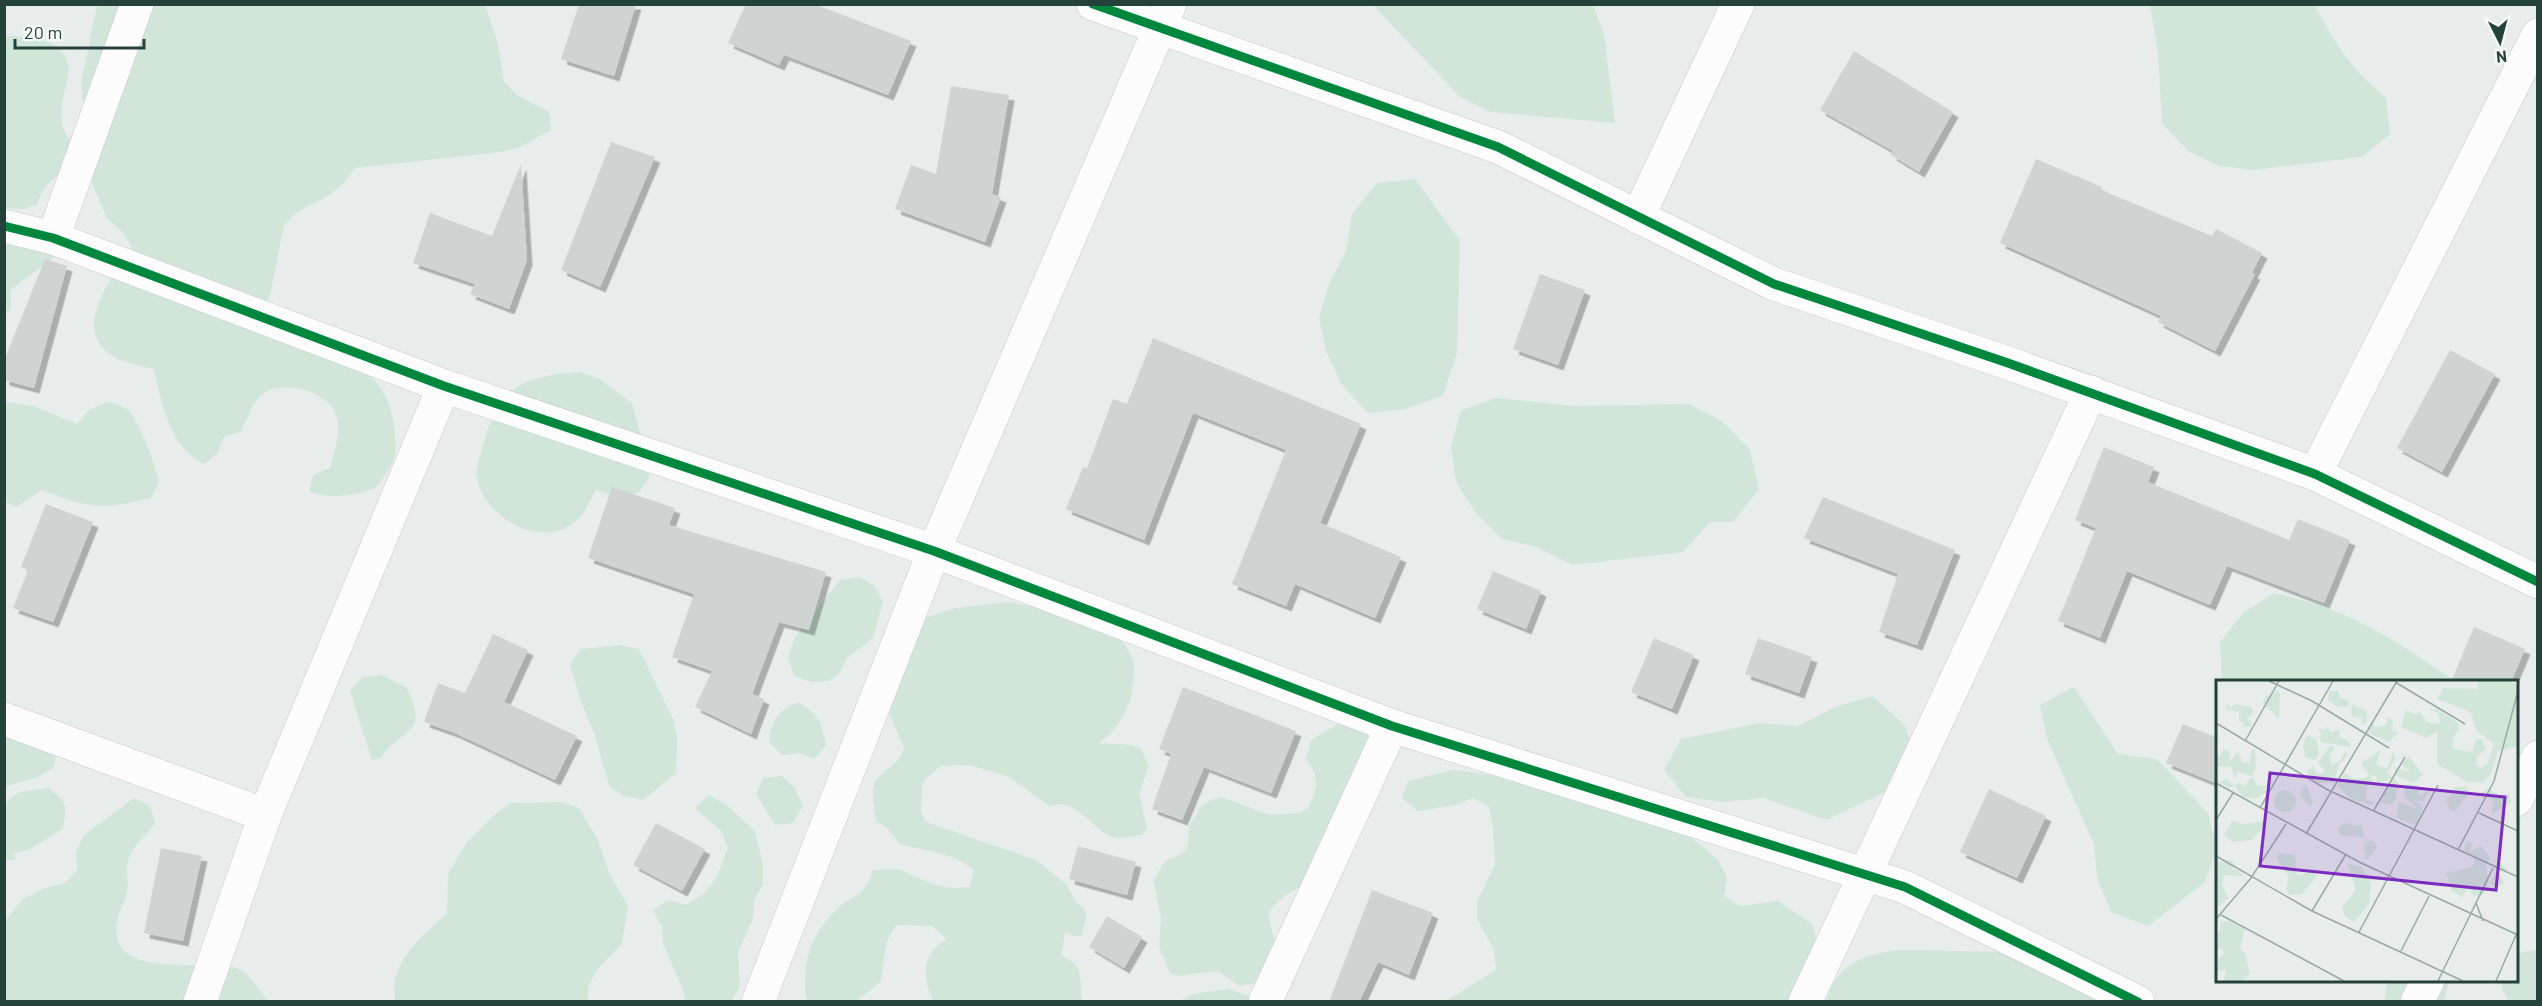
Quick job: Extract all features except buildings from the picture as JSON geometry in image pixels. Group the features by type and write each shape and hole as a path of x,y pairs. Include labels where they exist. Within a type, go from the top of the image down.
{"street":[{"path":"53,238 138,4"},
{"path":"1093,4 1165,16 1498,147 1774,284 2091,392 2315,474 2538,582"},
{"path":"1638,217 1738,4"},
{"path":"758,1002 934,551 1165,16"},
{"path":"2315,474 2538,35"},
{"path":"4,226 53,238 444,386 934,551 1392,726 1905,887 2138,1002"},
{"path":"201,1002 265,815 444,386"},
{"path":"1805,1002 1863,874 2091,392"},
{"path":"4,719 265,815"},
{"path":"1265,1002 1392,726"},
{"path":"2518,798 2538,757"},
{"path":"2417,1002 2427,982"}],"green space":[{"path":"97,5 485,5 498,44 504,81 517,95 549,112 551,130 518,148 355,168 344,183 329,195 296,213 284,225 270,296 260,313 323,341 344,353 377,383 388,402 396,445 394,459 375,488 342,496 309,492 313,475 330,468 338,437 337,418 333,408 325,400 302,389 290,387 267,391 258,398 241,431 224,437 217,454 204,464 182,446 175,435 164,410 154,369 118,359 103,348 95,334 94,320 98,305 105,289 132,247 123,233 107,218 92,183 89,164 81,83"},
{"path":"1373,5 1593,5 1604,34 1615,123 1491,112 1459,96"},
{"path":"2150,5 2315,5 2345,56 2386,98 2390,134 2362,157 2253,170 2219,166 2188,151 2162,123 2158,53"},
{"path":"5,36 51,43 66,57 69,68 62,120 66,134 77,146 73,166 50,181 37,205 22,209 5,208"},
{"path":"1415,179 1460,241 1457,353 1443,395 1406,409 1368,413 1342,385 1326,351 1319,317 1329,284 1346,251 1352,214 1377,183"},
{"path":"5,216 53,238 53,257 11,290 11,308 5,314"},
{"path":"580,372 598,378 632,403 647,458 649,478 639,492 622,498 596,490 579,518 563,529 548,533 517,526 491,506 482,493 477,478 479,460 490,423 506,396 529,381"},
{"path":"1496,398 1574,406 1689,404 1722,421 1750,450 1759,489 1733,522 1710,522 1683,552 1573,565 1537,547 1502,539 1475,512 1456,482 1451,447 1461,410"},
{"path":"5,402 34,406 77,424 89,410 107,402 127,409 142,434 157,475 158,483 151,498 120,504 95,505 72,501 42,490 16,507 5,502"},
{"path":"858,577 874,585 883,602 873,638 847,658 839,674 829,681 811,682 794,676 788,658 794,639 840,580"},
{"path":"2274,593 2301,599 2370,627 2413,652 2453,680 2222,680 2220,642 2243,613"},
{"path":"1008,602 1079,616 1111,632 1123,643 1134,666 1131,698 1121,720 1099,743 1132,745 1141,749 1149,766 1139,793 1147,829 1141,835 1113,837 1075,809 1059,804 1049,806 1009,777 970,765 941,766 926,778 922,786 921,813 926,822 1036,860 1067,885 1076,902 1084,908 1086,917 1082,936 1073,936 1065,932 1062,955 1078,967 1082,1001 933,1001 927,982 926,966 932,951 947,939 932,926 896,925 886,943 881,981 857,1001 807,1001 805,975 814,940 837,909 867,886 873,870 898,869 935,885 952,888 970,887 974,870 956,859 939,853 900,844 888,829 876,821 873,791 878,777 898,759 904,748 887,709 924,618 956,608"},
{"path":"620,645 639,649 673,719 677,736 676,773 643,800 624,796 609,786 595,735 581,702 570,664 581,649"},
{"path":"382,675 407,688 415,716 414,724 409,731 381,758 372,760 350,691 363,677"},
{"path":"2074,687 2118,754 2157,759 2208,813 2216,851 2205,882 2148,926 2111,912 2097,878 2094,844 2047,739 2040,705"},
{"path":"1872,696 1905,725 1916,761 1894,788 1826,820 1764,798 1723,802 1686,797 1664,770 1681,739 1759,723 1798,726 1835,707"},
{"path":"798,702 815,715 823,731 826,746 814,759 800,753 782,755 769,741 777,716 785,708"},
{"path":"4,718 57,749 54,767 38,777 5,787"},
{"path":"1343,721 1373,726 1353,781 1337,807 1329,881 1288,893 1268,913 1275,943 1259,982 1240,986 1218,971 1178,976 1170,973 1159,947 1161,918 1154,882 1164,863 1187,848 1190,824 1199,813 1198,808 1221,797 1270,815 1300,813 1308,808 1316,783 1314,772 1306,759 1311,740"},
{"path":"1453,770 1517,778 1688,835 1718,860 1727,877 1724,896 1740,906 1778,901 1812,924 1818,942 1792,1001 1446,1001 1496,970 1494,950 1477,919 1477,902 1495,864 1489,807 1473,798 1456,805 1417,811 1402,798 1408,781"},
{"path":"782,776 795,788 803,806 793,823 775,825 756,794 763,778"},
{"path":"49,788 60,797 65,805 63,829 30,849 13,854 16,860 5,860 5,802 20,792"},
{"path":"709,795 728,806 755,831 763,866 763,884 754,901 753,919 738,952 740,988 731,1001 685,1001 684,992 663,944 662,927 653,910 669,900 686,905 709,888 718,875 728,848 721,831 695,808"},
{"path":"134,798 150,806 155,824 137,844 128,862 127,892 117,922 118,941 126,953 141,960 159,964 218,965 238,969 253,981 268,1001 5,1001 4,922 22,900 42,889 65,883 77,870 76,851 84,835"},
{"path":"561,802 579,808 598,840 609,873 628,906 622,944 597,970 588,987 588,1001 395,1001 394,987 402,962 417,942 447,913 448,874 467,842 495,814 511,803"},
{"path":"1899,950 2018,952 2131,1002 1826,1002 1836,978 1853,963 1875,954"},
{"path":"2537,950 2537,1001 2509,1001 2502,989 2502,982 2518,982 2518,953"},
{"path":"2449,982 2444,1001 2384,1002 2387,983"},
{"path":"1228,989 1247,995 1253,1001 1178,1002 1193,994"}],"cycle path":[{"path":"1093,4 1498,147 1774,284 2008,363 2315,474 2538,582"},
{"path":"4,226 53,238 444,386 934,551 1392,726 1905,887 2138,1002"}]}
